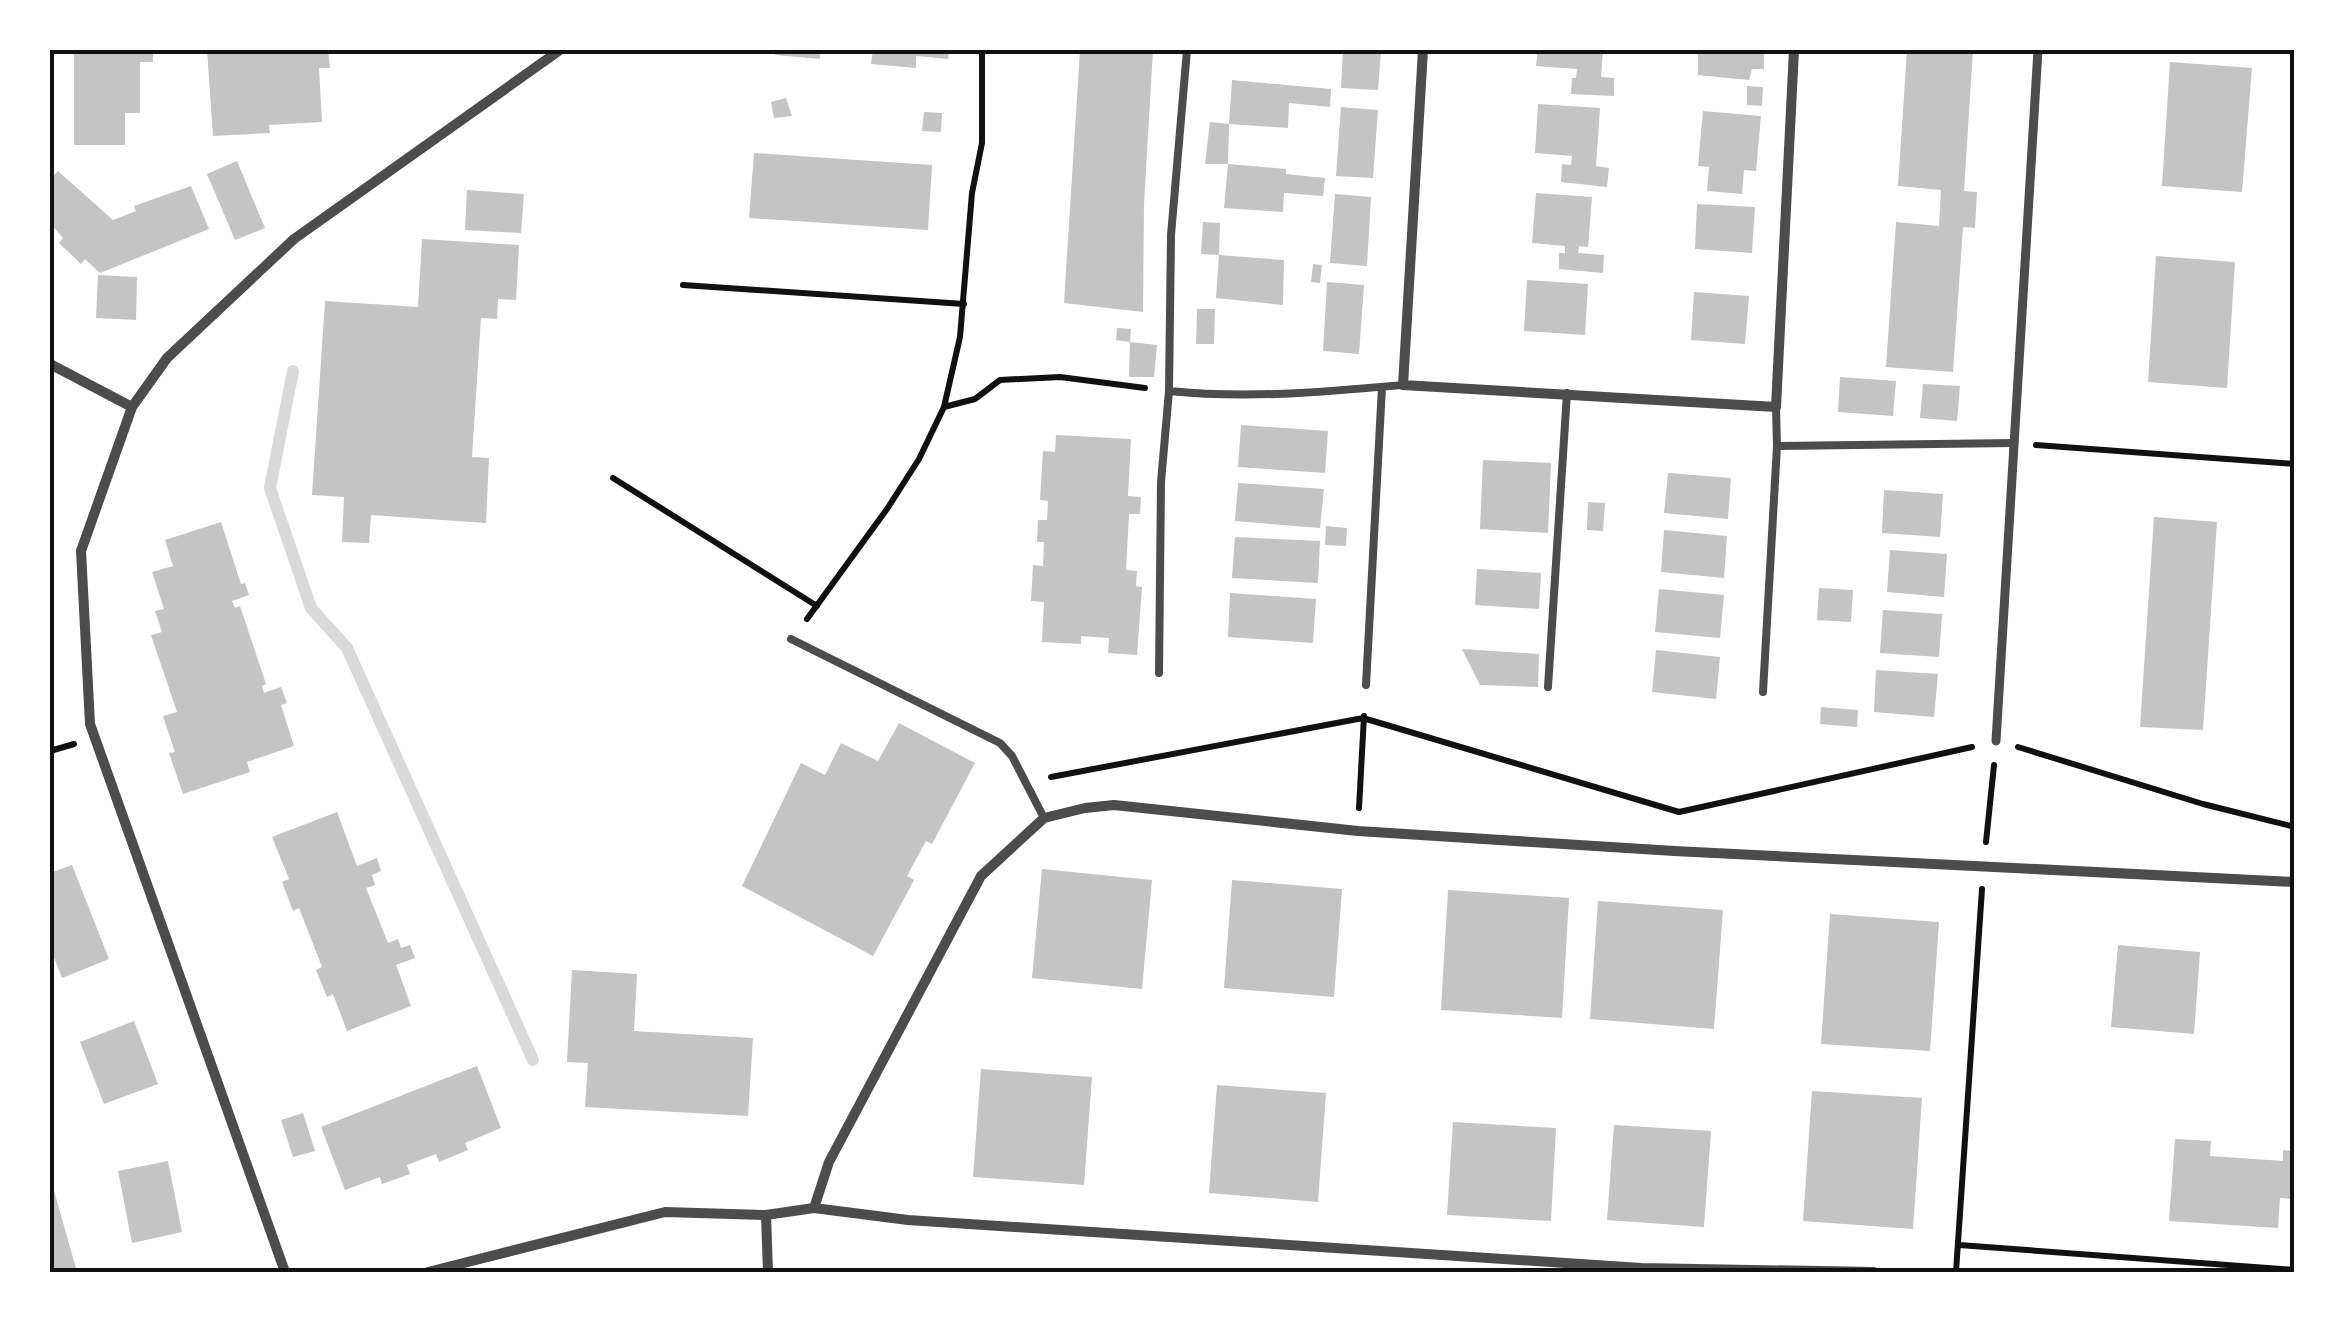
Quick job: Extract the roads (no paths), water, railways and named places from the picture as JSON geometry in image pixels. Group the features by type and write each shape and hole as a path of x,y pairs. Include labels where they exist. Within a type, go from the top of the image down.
{"street":[{"path":"285,1272 90,724 81,551 132,407 166,358 294,239 560,50"},
{"path":"1423,50 1403,386 1776,407 1794,50"},
{"path":"1996,741 2038,50"},
{"path":"50,364 132,407"},
{"path":"814,1208 829,1162 981,876 1044,818 1084,808 1114,805 1358,831 1674,851 2295,882"},
{"path":"428,1272 665,1212 766,1215 814,1208 908,1220 1641,1268 1874,1272"},
{"path":"766,1215 768,1272"}],"lane":[{"path":"1160,673 1171,235 1187,50"},
{"path":"1169,391 1214,396 1296,395 1403,386"},
{"path":"1366,684 1382,387"},
{"path":"1548,687 1567,393"},
{"path":"1764,692 1776,407"},
{"path":"1777,446 2014,443"},
{"path":"791,639 1000,743 1012,756 1044,818"}],"waterway":[{"path":"293,371 270,488 311,608 347,648 533,1060"}]}
